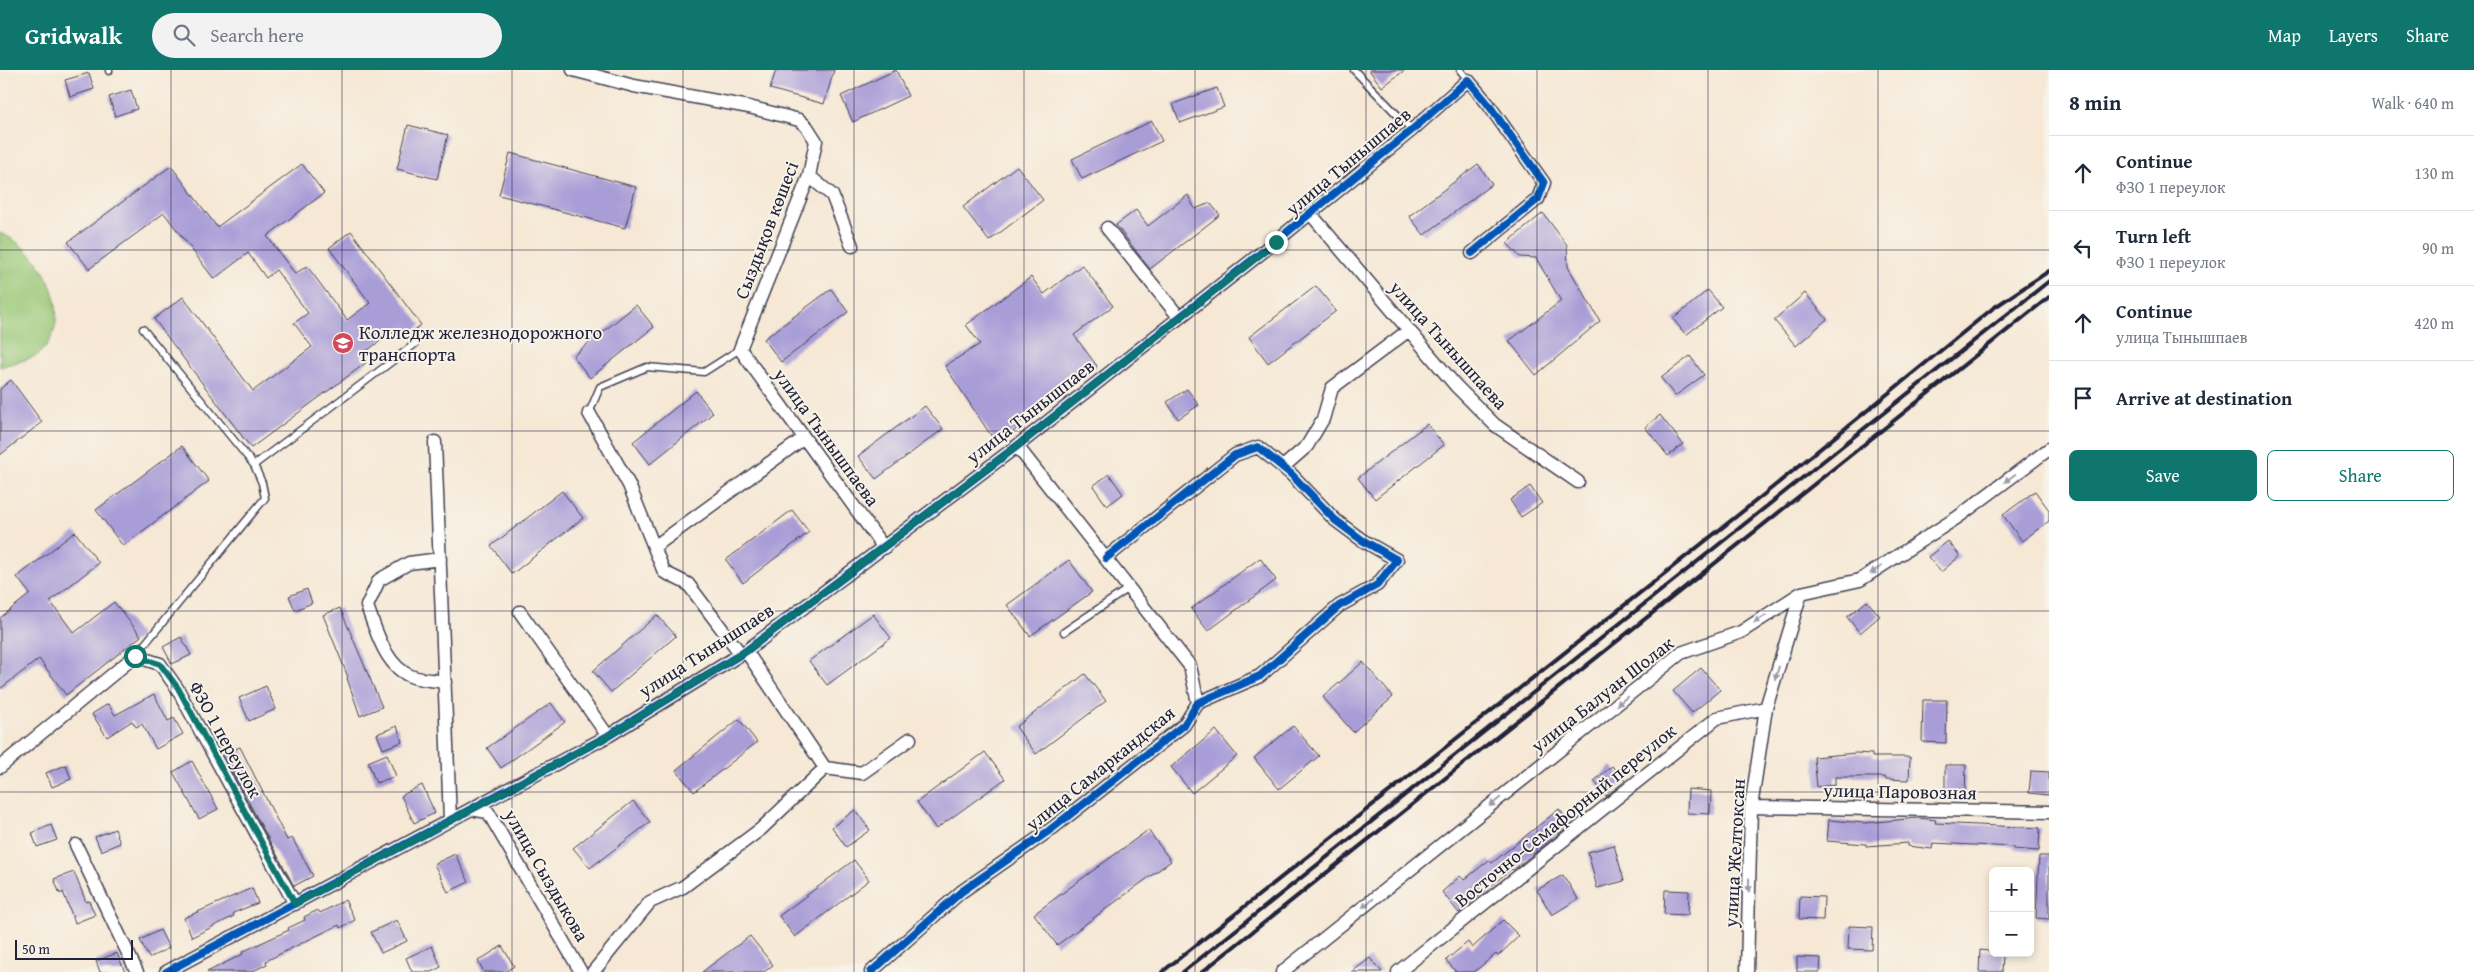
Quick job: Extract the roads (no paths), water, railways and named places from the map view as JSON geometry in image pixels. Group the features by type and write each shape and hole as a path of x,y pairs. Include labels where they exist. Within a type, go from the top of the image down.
{"street":[{"name":"Сыздықов көшесі","path":"573,70 634,86 749,107 799,120 807,127 816,141 809,176 740,348"},
{"name":"улица Тынышпаев","path":"471,809 608,736 743,652 884,548 1179,318 1412,130 1464,75 1508,130 1544,182 1538,198 1472,253"},
{"path":"809,176 832,194 852,246"},
{"name":"улица Тынышпаева","path":"1310,213 1456,386 1495,425 1578,482"},
{"path":"1107,228 1179,318"},
{"path":"1106,558 1235,455 1258,447 1283,467 1307,446 1323,419 1332,388 1409,330"},
{"name":"улица Тынышпаева","path":"740,348 884,548"},
{"path":"589,413 629,484 664,572 688,584 743,652 825,768 862,773 910,739"},
{"path":"654,546 804,438"},
{"path":"435,442 450,820"},
{"path":"1017,446 1190,666 1198,703"},
{"name":"улица Балуан Шолак","path":"1282,972 1682,653 1741,632 1801,593 1860,580 1958,517 2049,449"},
{"name":"улица Самаркандская","path":"876,971 961,892 1050,830 1184,725 1198,703 1260,676 1339,606 1377,585 1397,560 1362,540 1335,520 1283,467"},
{"path":"440,558 409,563 379,580 368,606 376,629 394,666 413,677 445,682"},
{"name":"улица Желтоксан","path":"1747,972 1751,807 1766,708 1801,593"},
{"path":"520,612 608,736"},
{"path":"0,767 135,656"},
{"name":"ФЗО 1 переулок","path":"135,656 160,664 178,688 295,904"},
{"name":"Восточно-Семафорный переулок","path":"1398,972 1717,718 1766,708"},
{"path":"593,972 650,902 683,887 761,829 825,768"},
{"name":"улица Паровозная","path":"1751,807 2049,812"},
{"path":"166,972 471,809"},
{"name":"улица Сыздыкова","path":"471,809 488,812 581,972"},
{"path":"76,845 137,972"}],"lane":[{"path":"1354,70 1412,130"},
{"path":"135,656 265,498 262,483 254,466 143,329"},
{"path":"254,466 416,344"},
{"path":"589,413 600,387 647,367 704,372 740,348"},
{"path":"1064,632 1129,588"}],"railway":[{"path":"1162,972 1762,496 1992,309 2049,271"},
{"path":"1183,972 2049,281"},
{"path":"1202,972 2049,297"}],"place":[{"name":"Колледж железнодорожного транспорта","path":"343,343"}]}
